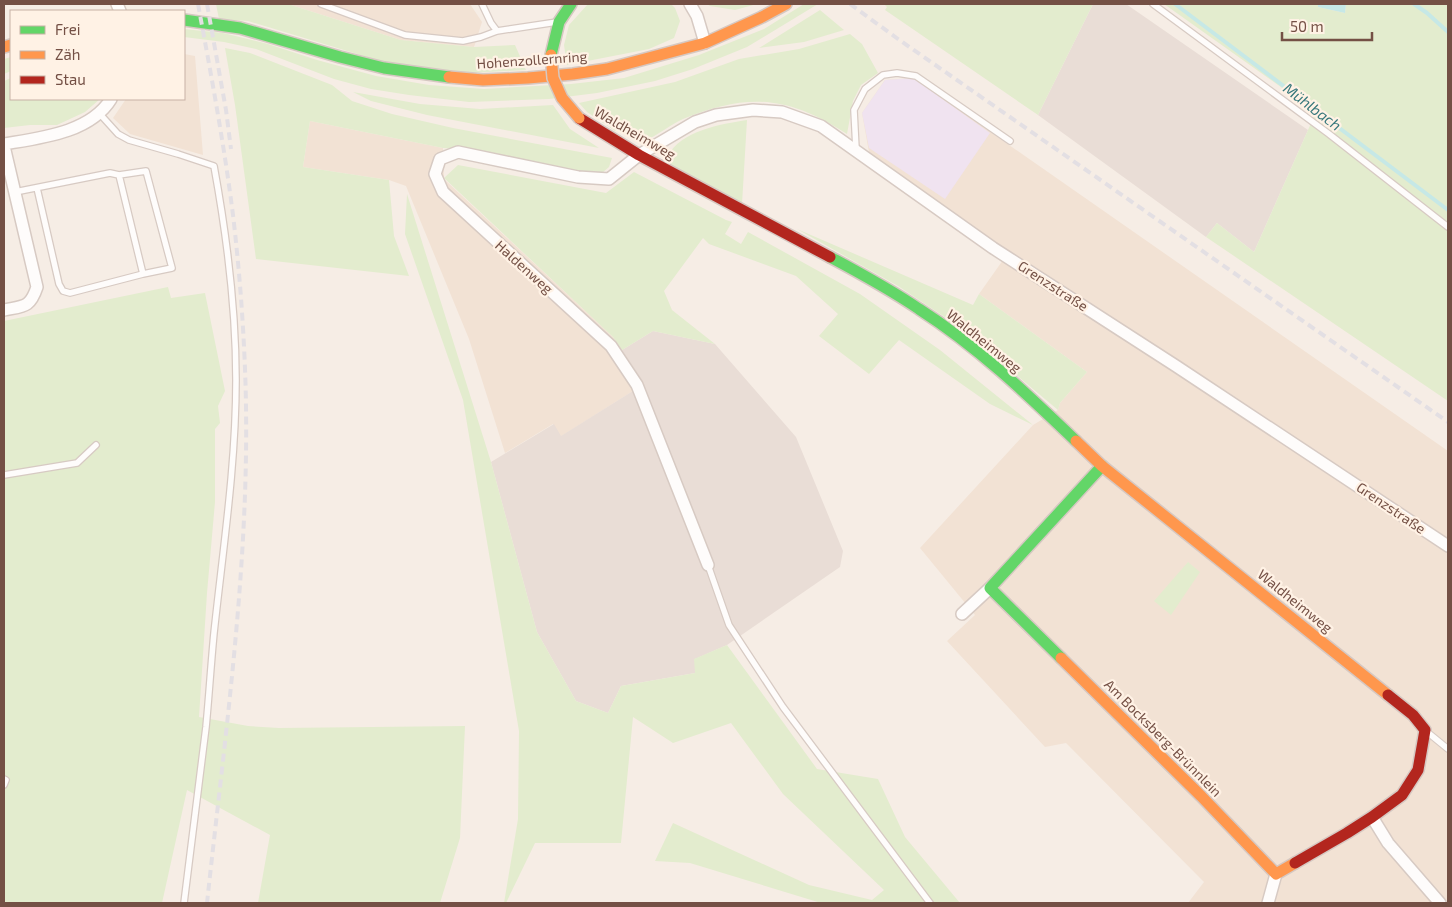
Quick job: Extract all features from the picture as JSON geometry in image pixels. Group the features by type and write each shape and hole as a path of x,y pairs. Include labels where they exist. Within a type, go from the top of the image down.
{"street":[{"name":"Waldheimweg","path":"571,4 559,22 551,55 554,78 562,98 579,118 639,155 860,273 920,309 966,343 1019,387 1102,466 1413,715 1424,730"},
{"path":"690,4 697,16 705,43"},
{"name":"Hohenzollernring","path":"185,20 240,28 384,68 434,76 483,80 546,77 607,69 641,61 705,43 786,4"},
{"path":"4,310 26,305 34,298 37,286 4,145 54,135 73,128 99,113 110,100"},
{"name":"Grenzstraße","path":"639,155 695,122 716,115 753,110 782,112 821,126 993,248 1168,360 1448,546"},
{"name":"Haldenweg","path":"639,155 609,179 578,177 458,152 440,159 435,174 443,192 457,206 611,346 637,386 708,565"},
{"path":"962,614 990,588 1102,466"},
{"name":"Am Bocksberg-Brünnlein","path":"990,588 1201,796 1276,874"},
{"path":"1268,903 1276,874 1323,848 1372,817 1402,795 1418,770 1424,730"},
{"path":"1372,817 1388,843 1440,903"}],"lane":[{"path":"321,4 404,34 463,41 497,31 559,22"},
{"path":"482,4 497,31"},
{"path":"1153,4 1329,134 1448,227"},
{"path":"856,151 854,110 865,89 883,75 898,73 916,76 1010,141"},
{"path":"99,113 118,134 129,140 214,166 225,234 235,345 234,427 230,492 212,649 206,726 184,903"},
{"path":"15,192 110,173 119,175 146,171 172,268 70,293 63,291 59,284 37,188"},
{"path":"119,175 143,274"},
{"path":"4,475 77,463 96,445"},
{"path":"708,565 730,625 783,707 930,903"},
{"name":"Waldheimweg","path":"1424,730 1448,749"},
{"path":"4,779 6,780 4,785"}],"shaded area":[{"path":"288,4 470,4 482,22 474,47 401,40"},
{"path":"1093,4 1126,4 1308,130 1254,252 1217,223 1206,237 1038,115"},
{"path":"185,54 195,56 203,155 130,134 113,118 125,100 185,100"},
{"path":"913,78 1448,451 1448,903 1188,903 1204,882 1066,743 1045,747 947,641 975,615 920,548 1033,425 1058,410 1060,403 1087,372 979,294 1003,260 872,169 862,113 885,80"},
{"path":"913,78 990,133 945,199 869,148 862,113 885,80"},
{"path":"310,121 443,148 444,179 613,337 644,384 560,437 553,424 505,453 469,339 406,186 389,180 303,167"},
{"path":"653,331 715,344 796,437 843,551 840,567 727,645 695,659 695,673 621,686 608,713 576,701 537,632 491,462 554,424 561,436 644,384 622,350"}],"green space":[{"path":"216,4 288,4 401,40 474,47 515,45 526,70 471,73 415,67 377,60 248,21 219,19"},
{"path":"588,4 671,4 675,8 680,21 674,38 649,49 567,65 564,45 569,25"},
{"path":"707,4 757,4 735,10"},
{"path":"804,4 818,4 747,47 693,69 655,81 597,93 549,99 469,102 371,89 334,79 256,49 224,42 185,37 185,29 223,33 268,44 376,76 429,85 484,89 571,84 624,78 699,55 764,29"},
{"path":"884,4 1093,4 1038,115 885,10 887,7"},
{"path":"1164,4 1318,4 1318,7 1345,13 1346,4 1448,5 1448,401 1206,237 1217,223 1254,252 1316,112"},
{"path":"820,10 844,30 804,42 759,48"},
{"path":"850,34 862,44 878,73 861,85 853,101 847,134 825,121 786,105 747,102 727,105 683,119 654,136 645,140 638,140 617,130 615,131 587,112 579,103 675,82 739,59 799,49"},
{"path":"225,48 250,53 332,85 352,101 392,114 453,128 612,158 609,167 602,173 589,173 483,151 443,148 310,121 303,167 389,180 394,236 409,276 256,259 235,105"},
{"path":"10,57 10,71 4,74 4,59"},
{"path":"10,78 10,100 99,100 85,112 57,125 30,125 4,128 4,81"},
{"path":"353,92 420,104 480,109 553,105 570,129 599,148 427,115 371,101"},
{"path":"747,120 742,204 670,164 668,156 682,140 702,130"},
{"path":"458,165 606,193 634,172 732,222 725,234 741,244 748,232 860,294 940,350 1033,425 990,404 899,340 869,374 819,336 838,314 796,276 709,244 703,238 664,291 672,310 715,344 653,331 622,350 613,337 444,178"},
{"path":"407,194 491,462 537,632 576,701 608,713 621,686 695,673 694,659 727,645 817,769 878,779 905,837 960,903 821,903 690,863 655,861 673,823 809,885 872,900 884,890 783,794 731,723 673,743 633,717 621,843 535,843 506,903 504,903 518,819 519,731 463,400 405,234"},
{"path":"797,229 973,305 979,294 1087,372 1060,403 1058,410 958,326 898,286"},
{"path":"168,287 171,298 205,293 225,391 218,406 220,423 215,429 215,502 199,717 248,726 279,728 465,726 460,838 440,903 258,903 270,835 187,790 162,903 4,903 4,321"},
{"path":"1188,562 1200,572 1171,615 1154,601"}],"water":[{"path":"1318,4 1346,4 1345,13 1318,7"}],"waterway":[{"name":"Mühlbach","path":"1175,4 1448,210"},
{"path":"1414,4 1448,32"}],"railway":[{"path":"198,4 221,135 235,234 243,330 246,436 245,503 236,636 207,903"},
{"path":"207,4 231,149"},
{"path":"850,4 1448,422"}],"traffic: fast":[{"path":"551,55 559,22 571,4"},
{"path":"185,20 240,28 384,68 449,77"},
{"path":"830,257 898,295 940,323 1020,388 1076,441"},
{"path":"1061,658 990,588 1102,466"}],"traffic: slow":[{"path":"449,77 483,80 528,78 607,69 705,43 786,4"},
{"path":"4,47 10,45"},
{"path":"551,55 553,78 562,98 579,118"},
{"path":"1076,441 1102,466 1388,695"},
{"path":"1061,658 1201,796 1276,874 1295,863"}],"traffic: jam":[{"path":"579,118 639,155 830,257"},
{"path":"1295,863 1347,833 1402,795 1418,770 1425,730 1413,715 1388,695"}]}
